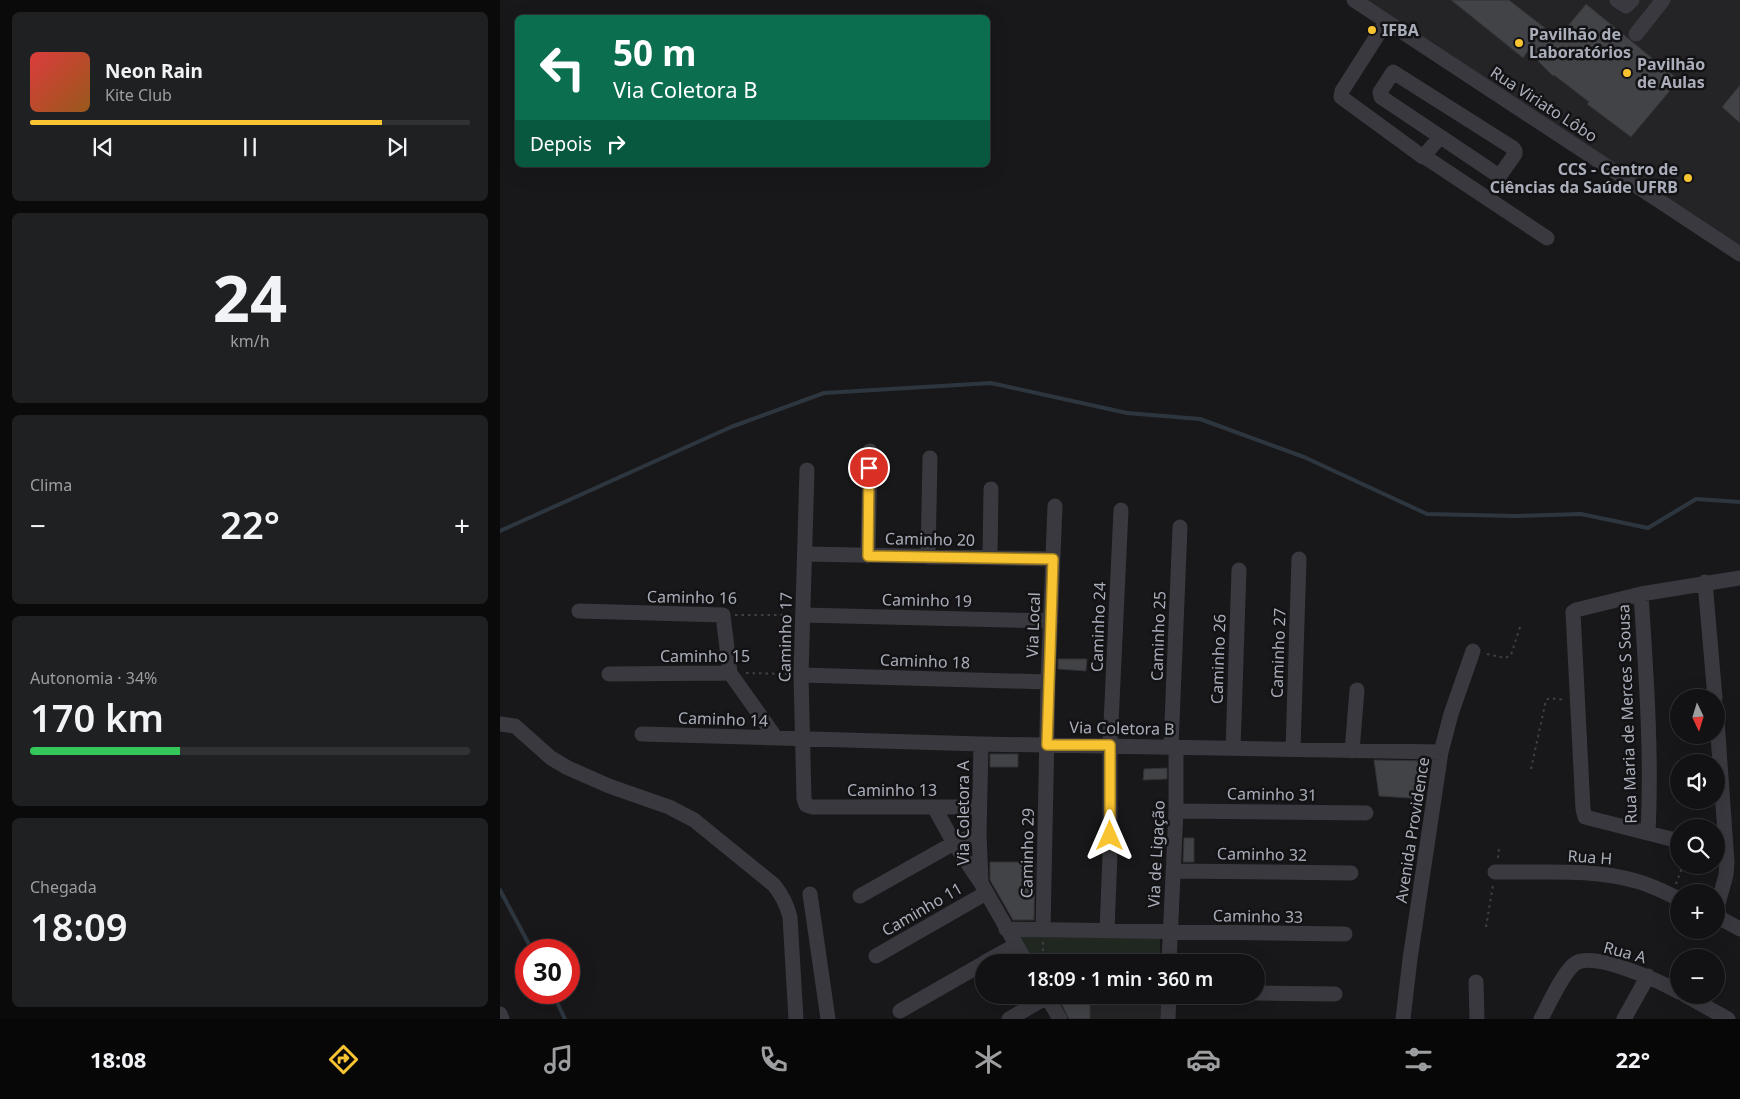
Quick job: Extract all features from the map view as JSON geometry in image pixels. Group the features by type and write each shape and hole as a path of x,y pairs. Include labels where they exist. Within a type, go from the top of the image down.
{"street":[{"name":"Rua Viriato Lôbo","path":"1354,0 1740,254"},
{"path":"1617,0 1627,6 1632,0"},
{"path":"1636,34 1663,0"},
{"path":"1386,22 1342,91 1341,97 1414,151 1547,238"},
{"path":"1393,72 1513,148 1515,152 1501,174 1498,175 1440,137 1380,96 1380,92 1393,72"},
{"path":"1425,157 1440,137"},
{"path":"868,556 870,451"},
{"path":"928,557 930,458"},
{"name":"Caminho 17","path":"806,805 804,799 801,675 807,470"},
{"path":"990,489 990,558"},
{"name":"Via Local","path":"1047,745 1055,506"},
{"name":"Caminho 24","path":"1107,931 1110,854 1110,745 1120,510"},
{"name":"Caminho 25","path":"1173,747 1180,527"},
{"name":"Caminho 20","path":"806,554 1053,559"},
{"name":"Caminho 27","path":"1292,749 1299,559"},
{"name":"Caminho 26","path":"1233,748 1239,570"},
{"path":"1670,838 1585,817 1583,809 1573,611 1641,594 1705,582 1740,578"},
{"path":"1705,582 1715,689"},
{"name":"Rua Maria de Merces S Sousa","path":"1641,594 1650,779 1648,832"},
{"name":"Caminho 16","path":"580,611 723,615"},
{"path":"723,615 730,673 776,738"},
{"name":"Caminho 19","path":"803,615 1051,621"},
{"name":"Avenida Providence","path":"1403,1019 1410,959 1441,752 1451,714 1472,651"},
{"name":"Caminho 15","path":"609,674 730,673"},
{"name":"Caminho 18","path":"801,675 1048,682"},
{"path":"1352,752 1357,690"},
{"path":"500,724 515,726 551,758 568,768 609,786 682,813 774,885 787,906 790,917 796,1019"},
{"name":"Caminho 14","path":"642,734 802,739"},
{"name":"Via Coletora B","path":"802,739 1292,749 1352,752 1441,752"},
{"name":"Via Coletora A","path":"981,744 979,834 983,888"},
{"path":"1718,744 1721,819"},
{"name":"Caminho 29","path":"1043,930 1047,745"},
{"name":"Via de Ligação","path":"1169,954 1176,810 1173,747"},
{"name":"Caminho 13","path":"806,805 812,807 979,807"},
{"name":"Via Coletora A","path":"934,807 1021,954"},
{"name":"Caminho 31","path":"1176,810 1366,813"},
{"path":"860,896 954,843 979,834"},
{"path":"1723,884 1726,874 1725,869"},
{"name":"Caminho 32","path":"1173,871 1351,873"},
{"name":"Rua H","path":"1495,872 1571,873 1618,877 1637,881 1670,895"},
{"name":"Caminho 11","path":"876,956 983,888"},
{"path":"810,894 828,1019"},
{"path":"1725,921 1740,929"},
{"name":"Caminho 33","path":"1006,929 1345,934"},
{"path":"1000,954 1016,945"},
{"name":"Rua A","path":"1541,1019 1560,984 1576,963 1589,960 1622,968 1648,976 1670,987"},
{"path":"900,1011 975,968"},
{"path":"1624,1019 1648,976"},
{"path":"1476,982 1477,1019"},
{"path":"1265,993 1335,994"},
{"path":"1008,1019 1033,1004"},
{"path":"1052,1004 1060,1019"},
{"path":"1168,1019 1169,1004"},
{"path":"1696,1004 1708,1014 1728,1019"},
{"path":"500,1014 502,1019"}],"path":[{"name":"Caminho 16","path":"723,615 803,615"},
{"path":"1472,651 1505,658 1511,655 1521,624"},
{"name":"Caminho 15","path":"730,673 801,675"},
{"path":"1531,770 1546,700 1550,698 1577,702"},
{"path":"1486,927 1499,848"},
{"path":"1043,930 1043,954"}],"shaded area":[{"name":"CCS - Centro de Ciências da Saúde UFRB","path":"1363,0 1740,0 1740,245"},
{"path":"1018,935 1160,937 1160,954 1030,954"},
{"path":"1090,1004 1161,1004 1161,1019 1090,1019"}],"building":[{"path":"1451,0 1509,0 1558,38 1586,4 1679,80 1631,137 1587,104 1589,102 1553,76 1528,51 1523,58"},
{"path":"1740,85 1740,123 1722,107"},
{"path":"1058,659 1087,659 1086,671 1058,669"},
{"path":"990,754 1018,754 1018,767 990,767"},
{"path":"1374,760 1430,761 1424,799 1379,796"},
{"path":"1167,768 1167,779 1143,780 1144,769"},
{"path":"1184,838 1194,838 1194,862 1183,862"},
{"path":"990,862 1035,862 1034,920 1013,920 990,880"},
{"path":"1062,1004 1090,1004 1090,1019 1069,1019"}],"waterway":[{"path":"500,531 731,427 824,393 991,383 1127,413 1200,419 1304,457 1427,514 1515,516 1581,514 1648,528 1696,499 1740,502"},
{"path":"500,890 526,939"},
{"path":"558,1004 565,1019"}],"place":[{"name":"IFBA","path":"1372,30"},
{"name":"Pavilhão de Laboratórios","path":"1519,43"},
{"name":"Pavilhão de Aulas","path":"1627,73"},
{"name":"CCS - Centro de Ciências da Saúde UFRB","path":"1688,178"}],"route":[{"path":"869,468 868,556 1053,559 1047,745 1110,745 1110,836"}]}
